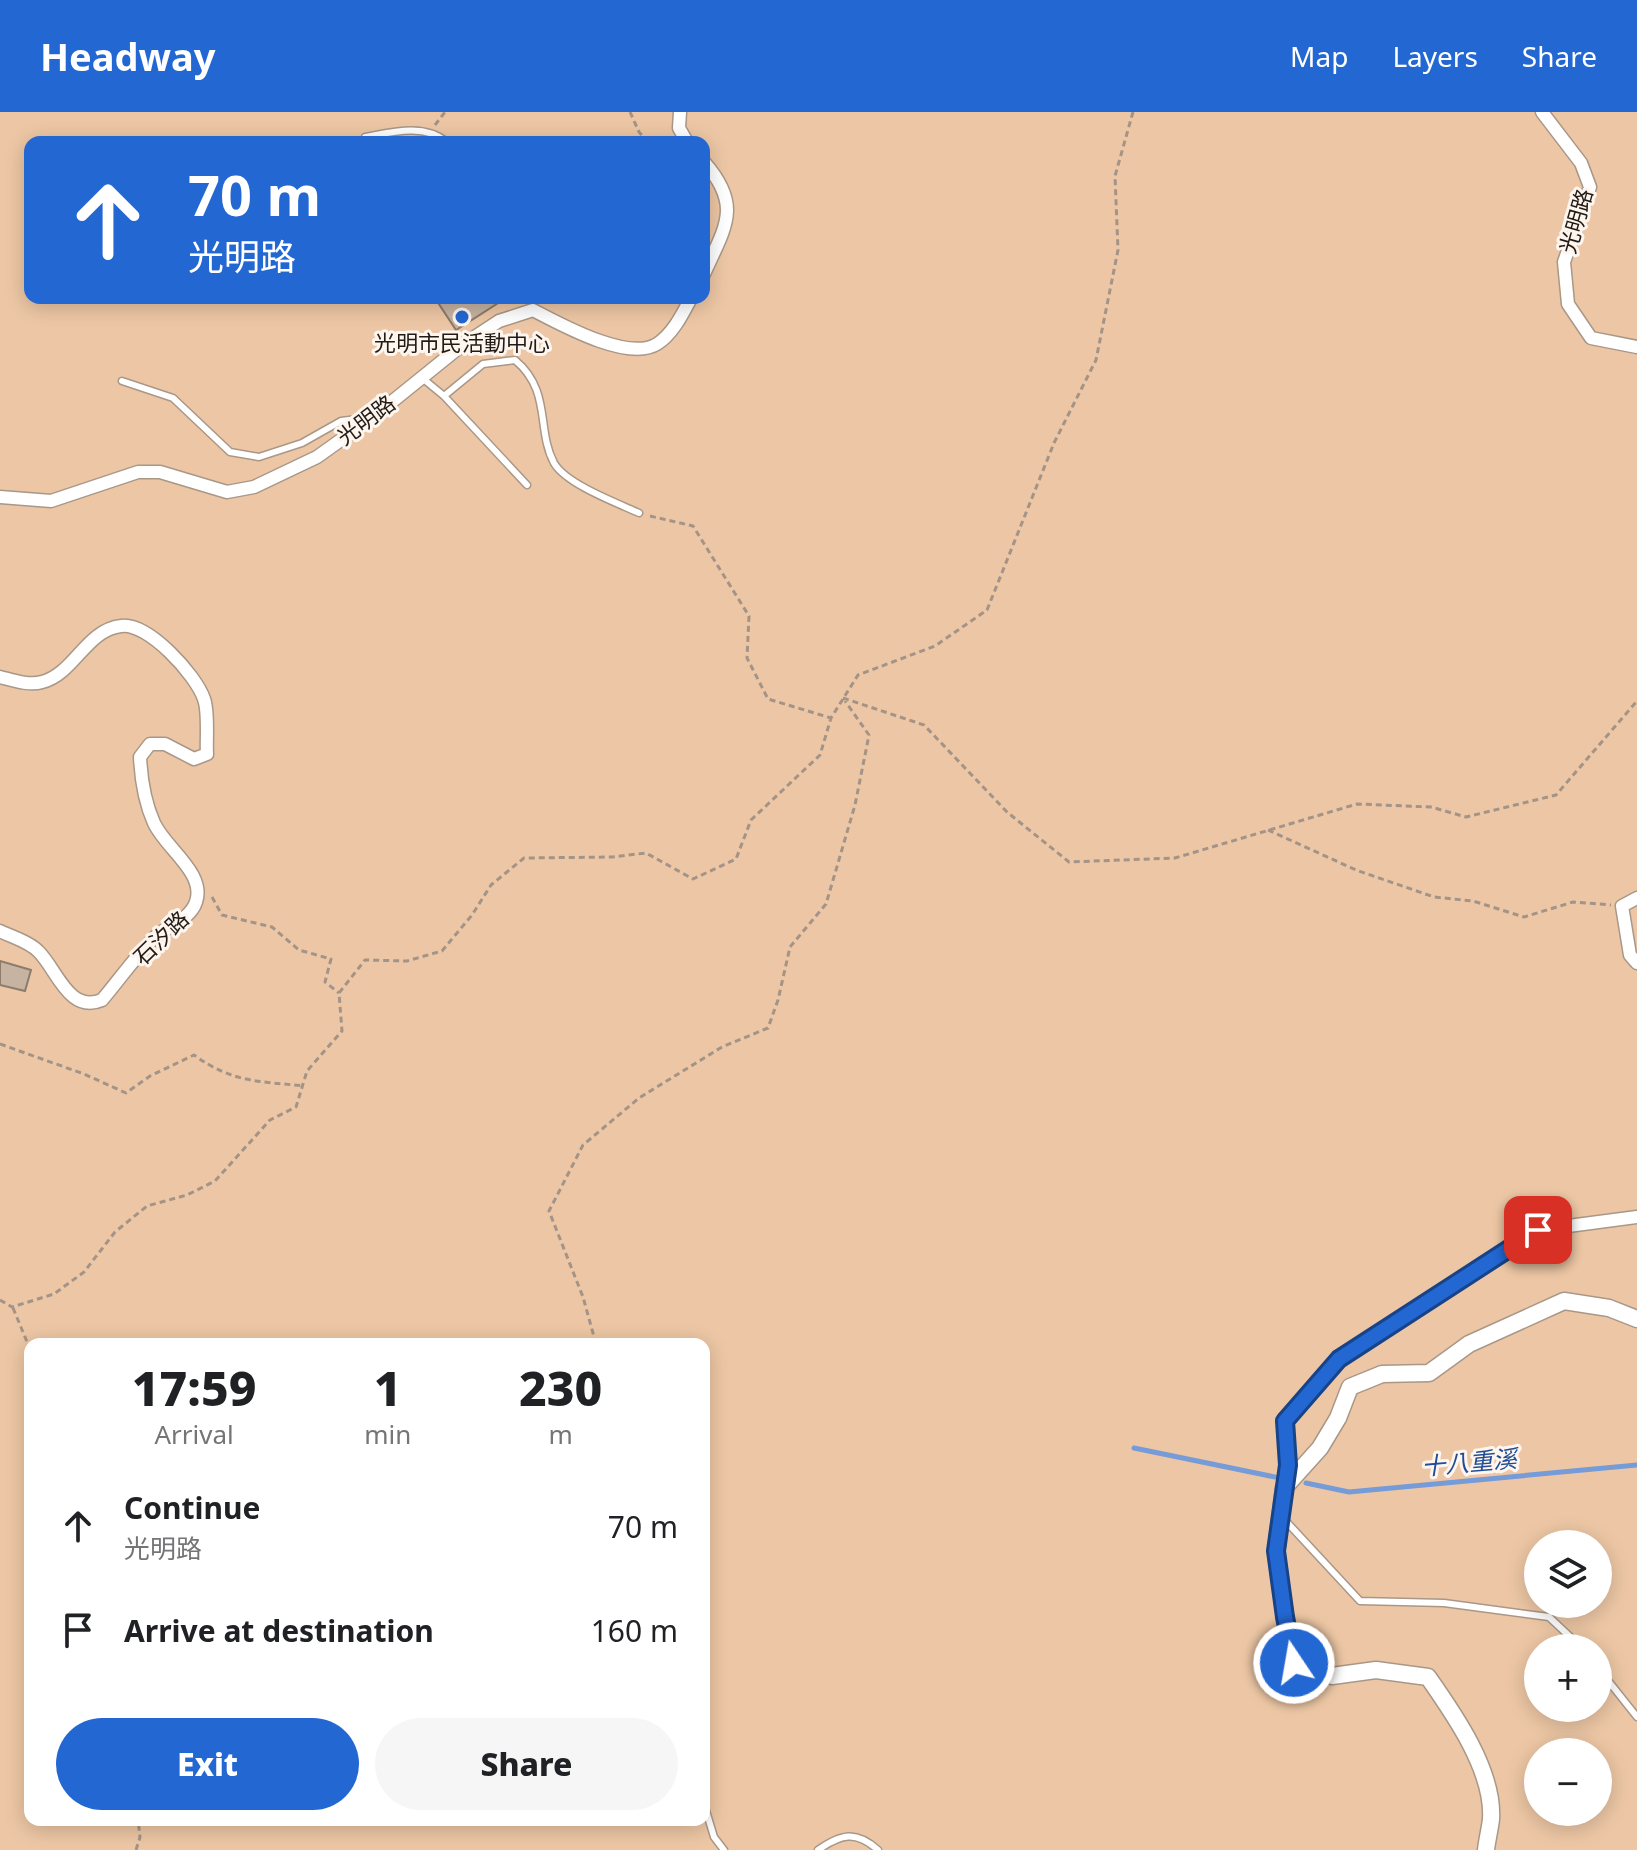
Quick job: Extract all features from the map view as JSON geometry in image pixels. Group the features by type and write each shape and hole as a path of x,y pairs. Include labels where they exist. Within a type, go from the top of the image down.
{"street":[{"path":"680,112 679,128 684,136"},
{"name":"光明路","path":"1542,112 1581,163 1590,187 1564,262 1568,304 1591,338 1637,347"},
{"path":"710,168 719,178 728,200 726,226 710,261"},
{"name":"光明路","path":"0,497 51,501 138,472 160,472 227,492 254,487 317,457 373,417 421,376 499,321 530,304 582,335 644,349 659,343 688,304"},
{"name":"石汐路","path":"0,677 20,682 43,682 61,671 100,633 122,625 151,634 179,662 205,700 207,754 194,759 165,744 150,744 140,757 141,776 154,823 172,851 194,874 196,903 184,919 155,938 102,1000 92,1004 81,1002 62,986 38,950 0,931"},
{"path":"1637,898 1622,906 1630,955 1637,963"},
{"path":"1486,1850 1491,1816 1483,1772 1460,1722 1428,1677 1376,1670 1332,1676 1294,1663 1276,1551 1288,1465 1285,1421 1339,1359 1538,1230 1637,1217"},
{"path":"1284,1488 1320,1448 1338,1418 1350,1387 1382,1374 1429,1373 1469,1344 1564,1301 1609,1308 1637,1319"}],"lane":[{"path":"370,136 394,131 429,131 437,136"},
{"path":"444,396 483,364 515,360 532,380 541,402 555,465 577,483 639,513"},
{"path":"421,376 444,396 527,485"},
{"path":"122,381 173,398 230,452 259,457 302,443 341,421 373,417"},
{"path":"1279,1515 1360,1601 1444,1603 1549,1617 1567,1634"},
{"path":"1612,1686 1637,1717"},
{"path":"710,1824 714,1837 724,1850"},
{"path":"821,1850 829,1842 850,1836 861,1837 878,1850"}],"path":[{"path":"429,131 445,112"},
{"path":"630,112 643,136"},
{"path":"12,1307 54,1294 84,1272 115,1232 147,1206 187,1195 215,1181 270,1120 296,1107 307,1071 342,1031 339,993 365,960 407,961 442,951 472,915 491,885 524,858 612,857 646,853 693,879 736,859 751,820 820,755 831,718 858,675 935,646 987,610 1054,443 1096,360 1118,250 1115,176 1133,112"},
{"path":"639,513 693,526 749,616 747,658 768,699 831,718"},
{"path":"843,698 924,725 1007,812 1069,862 1175,858 1357,804 1431,807 1466,817 1556,795 1637,701"},
{"path":"594,1338 583,1297 549,1211 583,1145 651,1091 722,1047 768,1028 790,947 826,904 855,805 869,735 843,698"},
{"path":"1268,830 1356,870 1434,897 1473,901 1524,917 1573,902 1622,906"},
{"path":"197,885 207,889 222,915 272,927 299,950 331,959 325,982 339,993"},
{"path":"0,1044 84,1074 126,1093 150,1076 194,1055 218,1072 249,1080 304,1086"},
{"path":"0,1300 12,1307 25,1338"},
{"path":"136,1850 140,1837 139,1826"}],"shaded area":[{"path":"0,112 1637,112 1637,1850 0,1850"}],"building":[{"name":"光明市民活動中心","path":"439,304 497,304 456,330"},
{"path":"0,961 31,970 25,991 0,985"}],"waterway":[{"name":"十八重溪","path":"1134,1448 1275,1477"},
{"name":"十八重溪","path":"1306,1483 1349,1492 1637,1465"}],"place":[{"name":"光明市民活動中心","path":"462,317"}],"route":[{"path":"1294,1663 1276,1551 1288,1465 1285,1421 1339,1359 1538,1230"}]}
